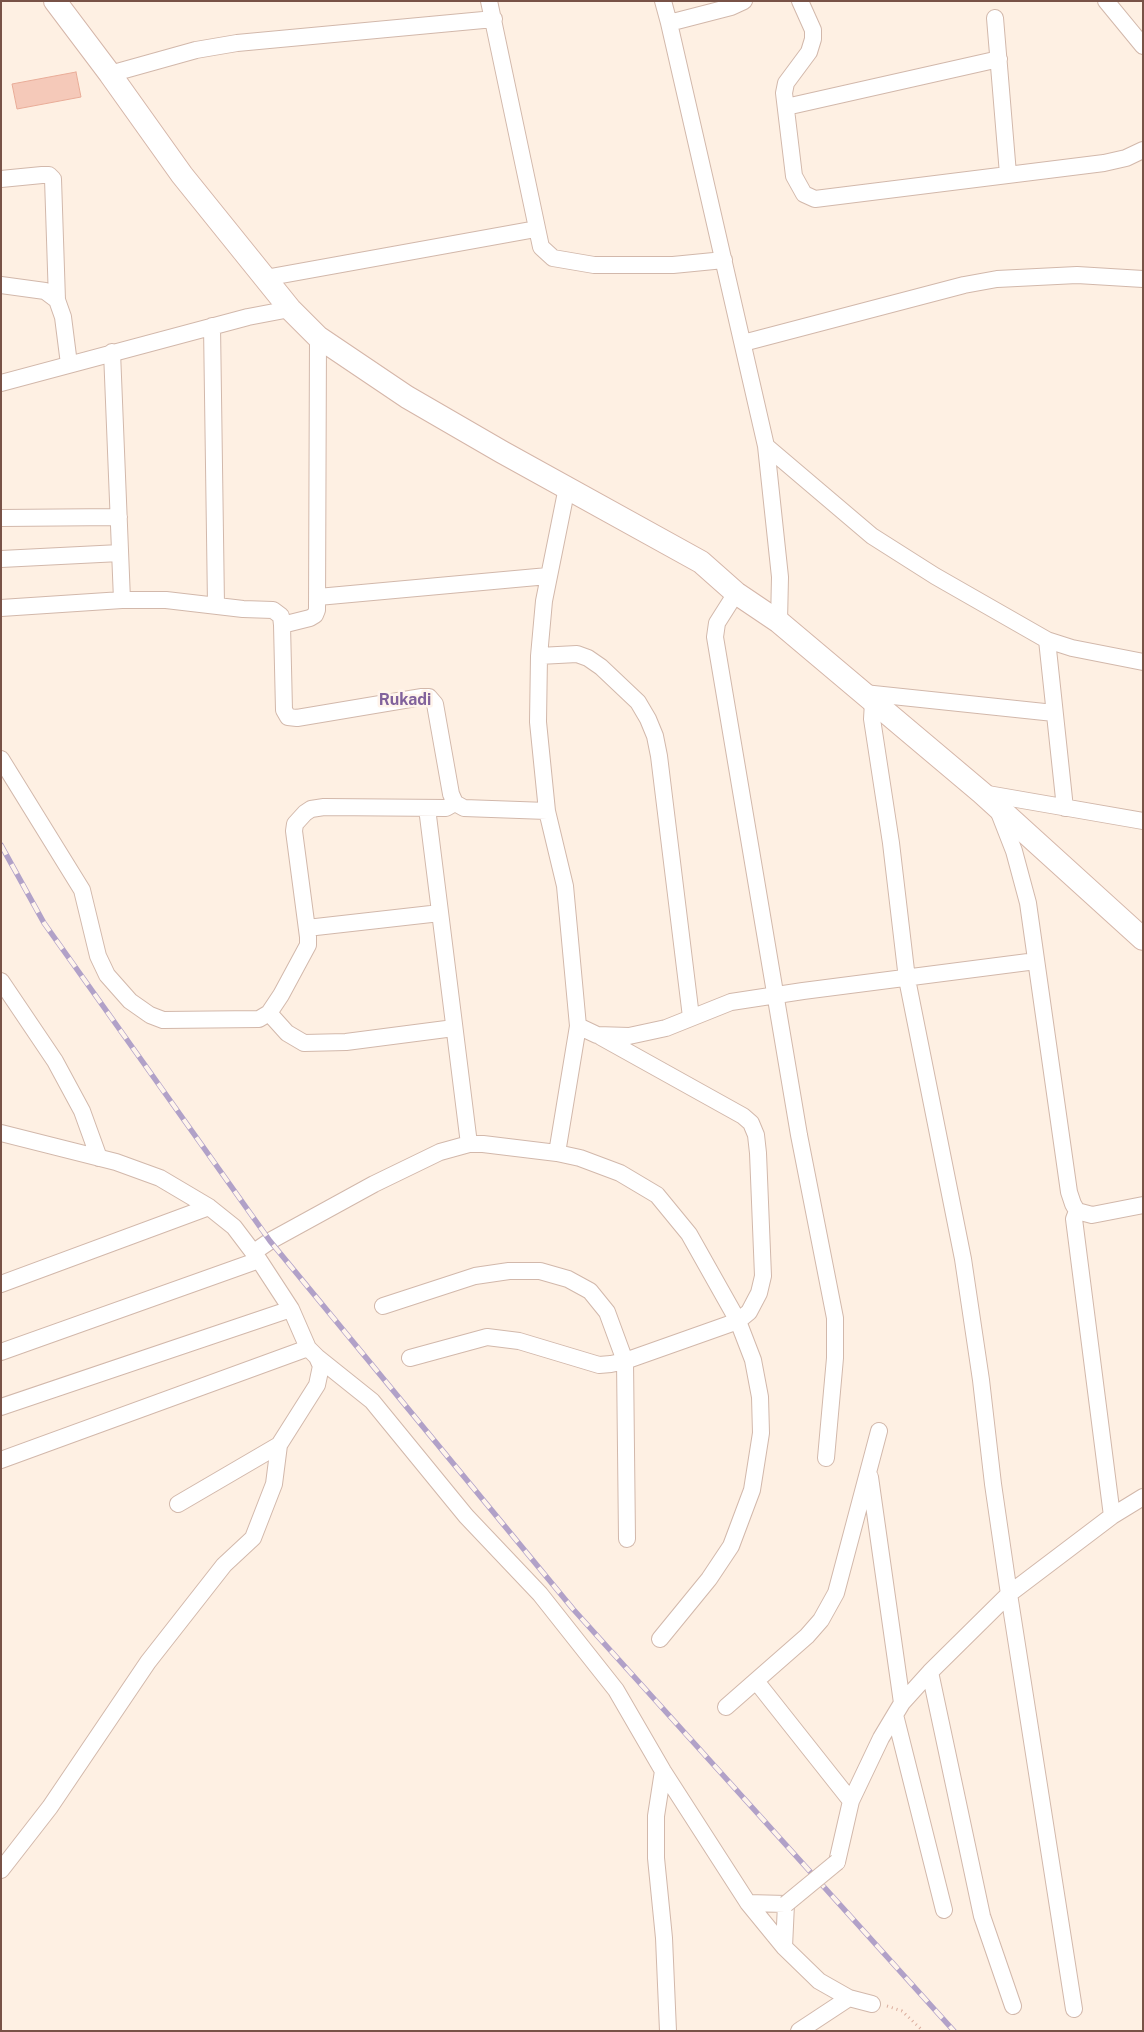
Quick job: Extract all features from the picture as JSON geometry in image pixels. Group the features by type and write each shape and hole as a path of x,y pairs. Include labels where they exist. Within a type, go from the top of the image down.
{"street":[{"path":"55,1 182,175 290,309 318,337 407,397 702,562 736,593 779,622 989,800 1143,939"},
{"path":"489,1 541,247 553,258 594,265 674,266 724,260"},
{"path":"663,1 766,446 780,577 779,622"},
{"path":"669,23 731,7 744,1"},
{"path":"800,1 813,30 813,40 809,52 786,83 784,93 794,176 804,194 815,199 1104,163 1126,158 1143,150"},
{"path":"1106,1 1143,46"},
{"path":"995,18 1008,174"},
{"path":"110,74 196,50 238,43 494,19"},
{"path":"786,108 999,58"},
{"path":"2,176 49,175 53,179 56,300 63,317 69,364"},
{"path":"265,278 536,229"},
{"path":"743,343 997,278 1076,275 1143,279"},
{"path":"1,285 46,291 56,300"},
{"path":"1,383 212,326 290,309"},
{"path":"212,326 216,605"},
{"path":"282,624 310,618 314,615 318,597 318,337"},
{"path":"112,352 122,600"},
{"path":"766,446 872,536 935,576 1047,640 1072,648 1143,662"},
{"path":"557,1153 578,1026 565,886 547,811 538,722 539,656 544,601 567,487"},
{"path":"1,518 119,517"},
{"path":"1,559 120,553"},
{"path":"318,597 548,576"},
{"path":"736,593 717,623 715,637 799,1135 835,1318 835,1358 826,1458"},
{"path":"1,608 122,600 166,600 243,609 273,610 280,616 282,624 284,710 288,717 297,718 429,697 435,704 451,794 456,803 464,808 547,811"},
{"path":"1047,640 1065,808"},
{"path":"539,656 576,654 588,658 638,702 652,728 659,756 691,1017"},
{"path":"868,698 1054,713"},
{"path":"868,698 891,843 907,979 963,1259 1009,1594 1074,2008"},
{"path":"1,759 82,890 98,956 107,975 130,1001 150,1015 162,1020 249,1020 268,1013 282,995 308,945 294,831 295,824 300,817 312,809 324,807 446,808 456,803"},
{"path":"989,800 1065,808 1143,821"},
{"path":"989,800 1014,851 1028,903 1069,1192 1073,1204 1077,1211 1092,1215 1143,1205"},
{"path":"428,808 469,1144"},
{"path":"307,928 440,913"},
{"path":"597,1035 629,1036 666,1028 731,1002 776,994 907,979 1036,961"},
{"path":"1,981 55,1061 82,1111 99,1158"},
{"path":"268,1013 288,1033 304,1043 346,1042 454,1028"},
{"path":"410,1358 488,1337 519,1341 599,1365 625,1361 738,1322 749,1312 759,1293 763,1276 758,1153 756,1135 751,1124 743,1116 578,1026"},
{"path":"1,1133 99,1158 160,1178 209,1207 234,1227 256,1256 291,1309 321,1366 317,1385 279,1445 274,1484 253,1538 224,1565 148,1662 50,1807 1,1870"},
{"path":"1,1352 256,1256 270,1241 374,1184 440,1152 469,1144 557,1153 580,1158 620,1173 657,1196 689,1234 738,1322 753,1360 760,1396 761,1433 752,1490 731,1546 708,1579 660,1639"},
{"path":"1,1284 209,1207"},
{"path":"1077,1211 1074,1219 1112,1516"},
{"path":"383,1306 475,1276 509,1271 540,1271 568,1279 590,1291 607,1312 625,1361 627,1540"},
{"path":"1,1407 291,1309"},
{"path":"1,1460 313,1353"},
{"path":"313,1353 372,1401 466,1516 540,1594 616,1690 663,1771 748,1903 784,1947 819,1981 850,1998 872,2004"},
{"path":"726,1707 808,1636 821,1620 836,1593 879,1431"},
{"path":"178,1504 279,1445"},
{"path":"869,1469 899,1709 944,1910"},
{"path":"748,1903 786,1904 837,1862 851,1801 881,1738 899,1709 930,1672 1009,1594 1112,1516 1143,1497"},
{"path":"930,1672 982,1916 1014,2006"},
{"path":"756,1681 851,1801"},
{"path":"663,1771 656,1816 656,1858 664,1938 668,2031"},
{"path":"784,1947 786,1904"},
{"path":"799,2031 850,1998"}],"path":[{"path":"872,2004 888,2006 902,2011 923,2031"}],"building":[{"path":"76,72 81,97 17,109 12,84"}],"railway":[{"path":"1,845 44,923 270,1241 573,1609 954,2031"}],"district":[{"name":"Rukadi","path":"405,700"}]}
